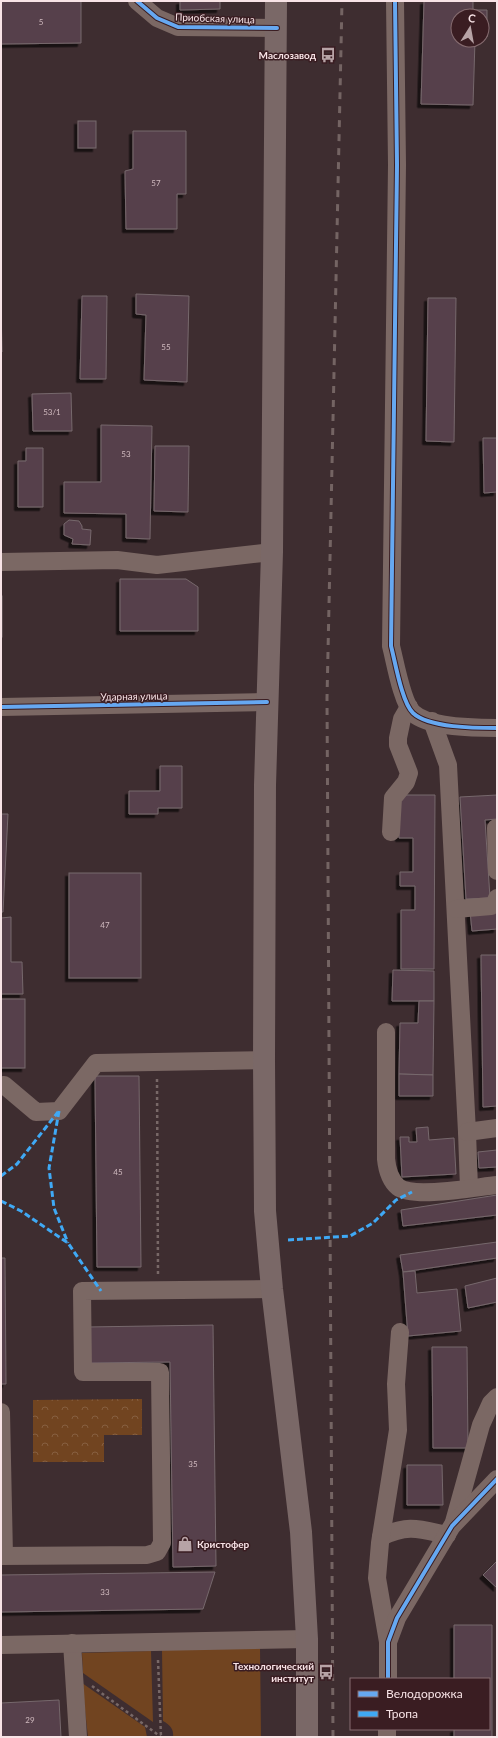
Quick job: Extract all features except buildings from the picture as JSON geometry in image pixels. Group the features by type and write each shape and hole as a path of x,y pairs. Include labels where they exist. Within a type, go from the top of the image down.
{"main road":[{"path":"276,1 272,552 267,702 264,1060 265,1211 272,1289 301,1532 307,1639 307,1737"}],"street":[{"name":"Приобская улица","path":"136,1 157,18 178,27 277,28"},
{"path":"395,1 397,166 390,610 391,646 408,707 413,713 432,721 469,728 497,728"},
{"path":"1,562 118,560 157,565 272,552"},
{"name":"Ударная улица","path":"1,707 267,702"},
{"path":"391,832 393,798 406,782 409,773 398,745 402,719 408,707"},
{"path":"432,721 448,765 468,1132 469,1188"},
{"path":"496,828 497,871"},
{"path":"456,908 491,906 495,903 497,898"},
{"path":"386,1032 386,1159 387,1168 398,1186 412,1192 425,1193 497,1185"},
{"path":"4,1085 36,1112 59,1111 96,1063 264,1060"},
{"path":"468,1132 497,1128"},
{"path":"1,1412 2,1556 147,1555 157,1552 162,1543 160,1372 84,1372 82,1291 272,1289"},
{"path":"388,1678 388,1642 377,1578 381,1537 398,1430 396,1384 400,1332"},
{"path":"450,1531 481,1425 491,1403 497,1397"},
{"path":"388,1642 397,1618 450,1531 497,1479"},
{"path":"387,1500 407,1528"},
{"path":"381,1537 394,1531 407,1528 450,1531"},
{"path":"1,1644 307,1639"},
{"path":"72,1643 78,1737"}],"path":[{"path":"157,1062 158,1290"},
{"path":"157,1642 161,1737"},
{"path":"74,1672 161,1737"}],"green space":[{"path":"142,1399 142,1435 104,1435 104,1462 33,1462 33,1400"},
{"path":"260,1647 261,1737 173,1737 171,1728 163,1721 162,1650"},
{"path":"151,1651 153,1722 83,1673 82,1653"},
{"path":"82,1683 145,1727 147,1737 88,1737"}],"railway":[{"path":"333,1737 327,698 342,1"}],"marked path":[{"path":"59,1111 49,1168 54,1208 68,1243"},
{"path":"1,1176 17,1164 58,1112"},
{"path":"288,1240 350,1236 373,1223 396,1200 412,1192"},
{"path":"1,1201 21,1211 68,1243 101,1291"}],"cycle path":[{"path":"137,1 157,18 178,27 277,28"},
{"path":"395,1 397,165 391,646 402,691 405,700 413,713 430,722 441,724 465,727 497,728"},
{"path":"1,707 267,702"},
{"path":"388,1678 388,1642 397,1618 452,1526 497,1479"}],"place":[{"name":"Маслозавод","path":"328,55"},
{"name":"Кристофер","path":"185,1544"},
{"name":"Технологический институт","path":"326,1672"}]}
